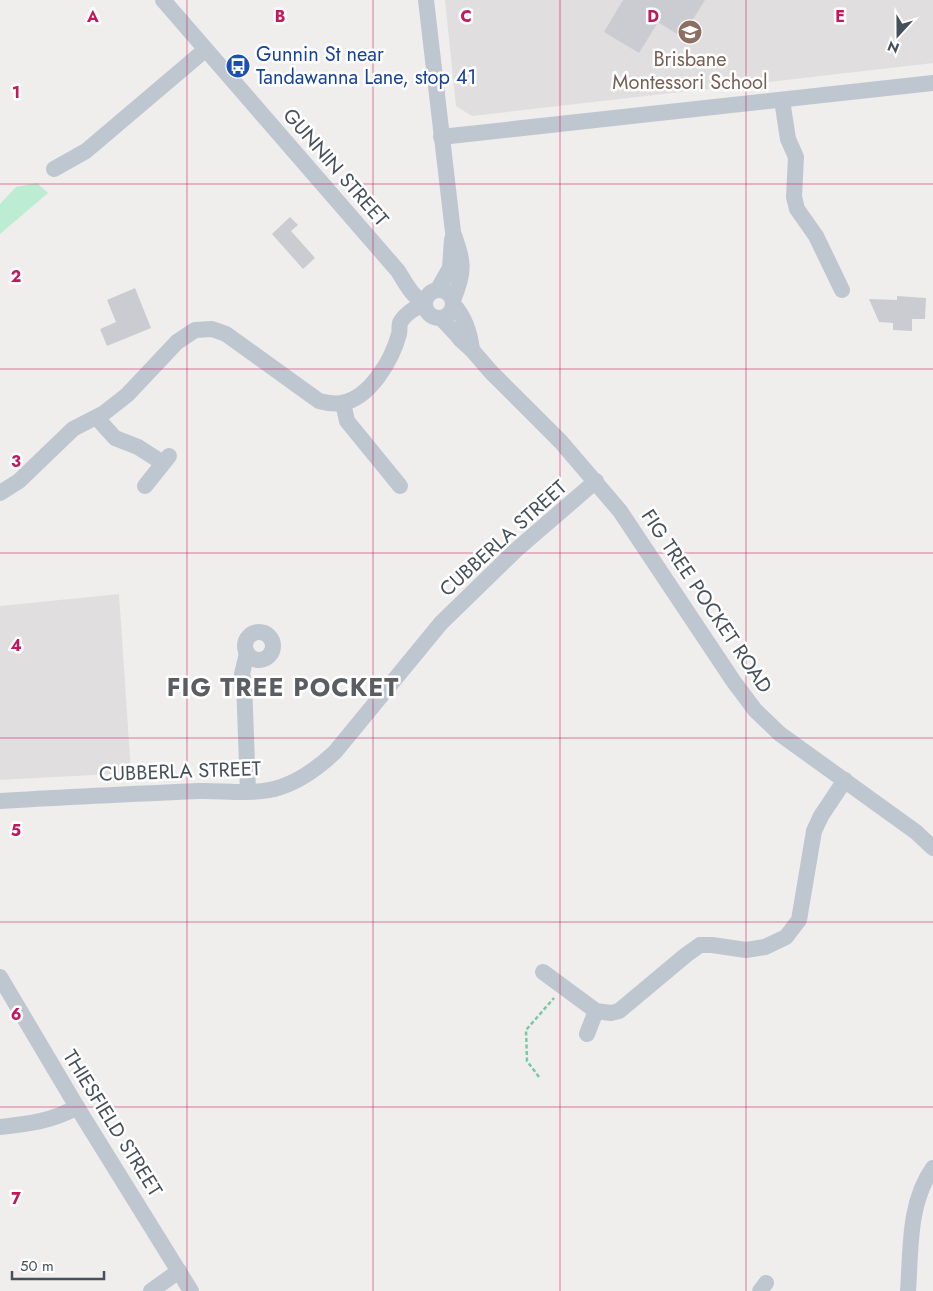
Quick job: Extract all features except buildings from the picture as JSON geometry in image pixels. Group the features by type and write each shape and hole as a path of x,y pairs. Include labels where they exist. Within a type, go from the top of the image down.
{"street":[{"name":"GUNNIN STREET","path":"163,0 398,271 432,303"},
{"path":"426,0 453,232 462,260 461,278 453,302"},
{"path":"54,169 86,151 205,50"},
{"path":"441,137 933,83"},
{"path":"782,100 788,139 796,157 794,197 796,208 816,236 842,290"},
{"path":"0,493 19,481 73,429 97,418 127,395 178,342 195,330 212,329 226,334 319,402 343,403 355,398 371,385 383,371 399,334 400,322 416,307 432,303 450,268 453,232"},
{"name":"FIG TREE POCKET ROAD","path":"472,350 470,336 461,313 447,292 432,303 460,340 561,442 620,511 734,682 755,710 780,734 916,832 933,848"},
{"path":"343,403 347,420 400,486"},
{"path":"97,418 115,438 167,459 145,486"},
{"name":"CUBBERLA STREET","path":"0,801 197,791 248,792 280,787 303,777 334,752 441,624 516,550 596,481"},
{"path":"248,792 244,682 252,657"},
{"path":"543,972 596,1011 611,1013 619,1011 700,945 746,950 765,947 786,937 799,920 814,831 820,816 845,780"},
{"name":"THIESFIELD STREET","path":"0,977 77,1107 191,1291"},
{"path":"587,1034 596,1011"},
{"path":"0,1127 45,1121 65,1114 77,1107"},
{"path":"908,1291 917,1200 925,1180 933,1168"},
{"path":"151,1291 180,1271"}],"path":[{"path":"539,1077 527,1061 526,1030 560,985"}],"shaded area":[{"name":"Brisbane Montessori School","path":"445,0 933,0 933,63 472,116 456,106"},
{"path":"119,594 131,773 0,780 0,606"}],"green space":[{"path":"37,183 48,193 0,234 0,204 16,187"}],"place":[{"name":"Brisbane Montessori School","path":"690,32"},
{"name":"Gunnin St near Tandawanna Lane, stop 41","path":"238,66"}],"district":[{"name":"FIG TREE POCKET","path":"283,687"}]}
